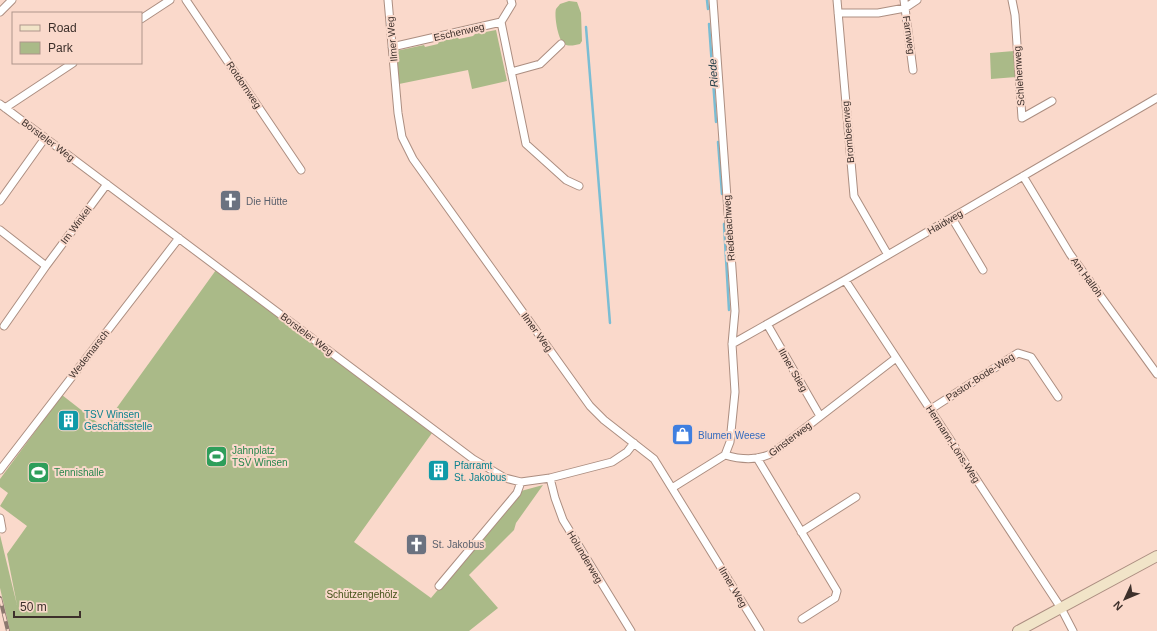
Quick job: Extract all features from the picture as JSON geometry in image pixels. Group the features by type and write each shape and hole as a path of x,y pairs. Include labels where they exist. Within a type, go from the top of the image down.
{"main road":[{"path":"1018,631 1157,556"}],"street":[{"path":"0,12 12,0"},
{"path":"142,18 170,0"},
{"name":"Rotdornweg","path":"186,0 301,170"},
{"name":"Ilmer Weg","path":"388,0 398,113 402,138 413,159 590,406 604,420 654,459 760,631"},
{"path":"511,0 512,4 501,22 526,144 566,180 579,186"},
{"name":"Riedebachweg","path":"713,0 735,311 732,344 735,392 730,442 725,455"},
{"name":"Brombeerweg","path":"837,0 854,196 888,255"},
{"name":"Farnweg","path":"904,0 913,70"},
{"path":"838,13 878,13 905,8 917,0"},
{"name":"Schlehenweg","path":"1012,0 1015,15 1022,118 1052,101"},
{"name":"Eschenweg","path":"392,47 501,22"},
{"path":"511,72 540,64 561,44"},
{"path":"2,106 71,64"},
{"name":"Haidweg","path":"732,344 845,280 1157,98"},
{"name":"Borsteler Weg","path":"2,106 473,459 505,478 521,482 550,478 612,462 626,452 634,443"},
{"path":"0,201 45,138"},
{"name":"Am Halloh","path":"1023,176 1070,254 1157,374"},
{"name":"Im Winkel","path":"4,326 46,266 107,184"},
{"path":"952,218 982,270"},
{"path":"0,230 46,266"},
{"name":"Wedemarsch","path":"0,470 179,238"},
{"name":"Hermann-Löns-Weg","path":"845,280 1061,608 1073,631"},
{"name":"Ilmer Stieg","path":"767,324 820,416"},
{"name":"Pastor-Bode-Weg","path":"931,409 1018,353 1031,357 1058,398"},
{"name":"Ginsterweg","path":"725,455 737,458 766,457 896,358"},
{"path":"672,488 725,455"},
{"path":"757,458 837,591 835,598 802,619"},
{"name":"Holunderweg","path":"550,478 563,520 631,631"},
{"path":"439,586 517,493 521,482"},
{"path":"801,532 856,497"},
{"path":"0,518 2,529"}],"green space":[{"path":"569,1 577,2 581,13 582,41 580,44 572,46 566,45 562,42 558,33 556,17 556,9 560,4"},
{"path":"496,30 507,81 472,89 468,70 399,84 396,51 424,45 425,47 438,44 439,41 457,37 459,39"},
{"path":"1014,51 1016,77 991,79 990,53"},
{"name":"Jahnplatz TSV Winsen","path":"216,270 432,433 354,542 431,598 521,491 543,485 516,523 514,530 469,575 498,608 469,631 10,631 0,588 0,535 17,605 7,554 27,526 0,506 8,493 0,487 0,479 62,395 103,427"}],"waterway":[{"name":"Riede","path":"707,0 708,9"},
{"name":"Riede","path":"709,24 716,122"},
{"path":"586,27 610,323"},
{"name":"Riede","path":"718,142 722,194"},
{"name":"Riede","path":"724,224 729,310"}],"railway":[{"path":"0,598 8,631"}],"place":[{"name":"Die Hütte","path":"230,201"},
{"name":"TSV Winsen Geschäftsstelle","path":"69,420"},
{"name":"Blumen Weese","path":"683,435"},
{"name":"Jahnplatz TSV Winsen","path":"216,456"},
{"name":"Pfarramt St. Jakobus","path":"439,471"},
{"name":"Tennishalle","path":"39,472"},
{"name":"St. Jakobus","path":"417,544"}],"park label":[{"name":"Schützengehölz","path":"362,594"}]}
